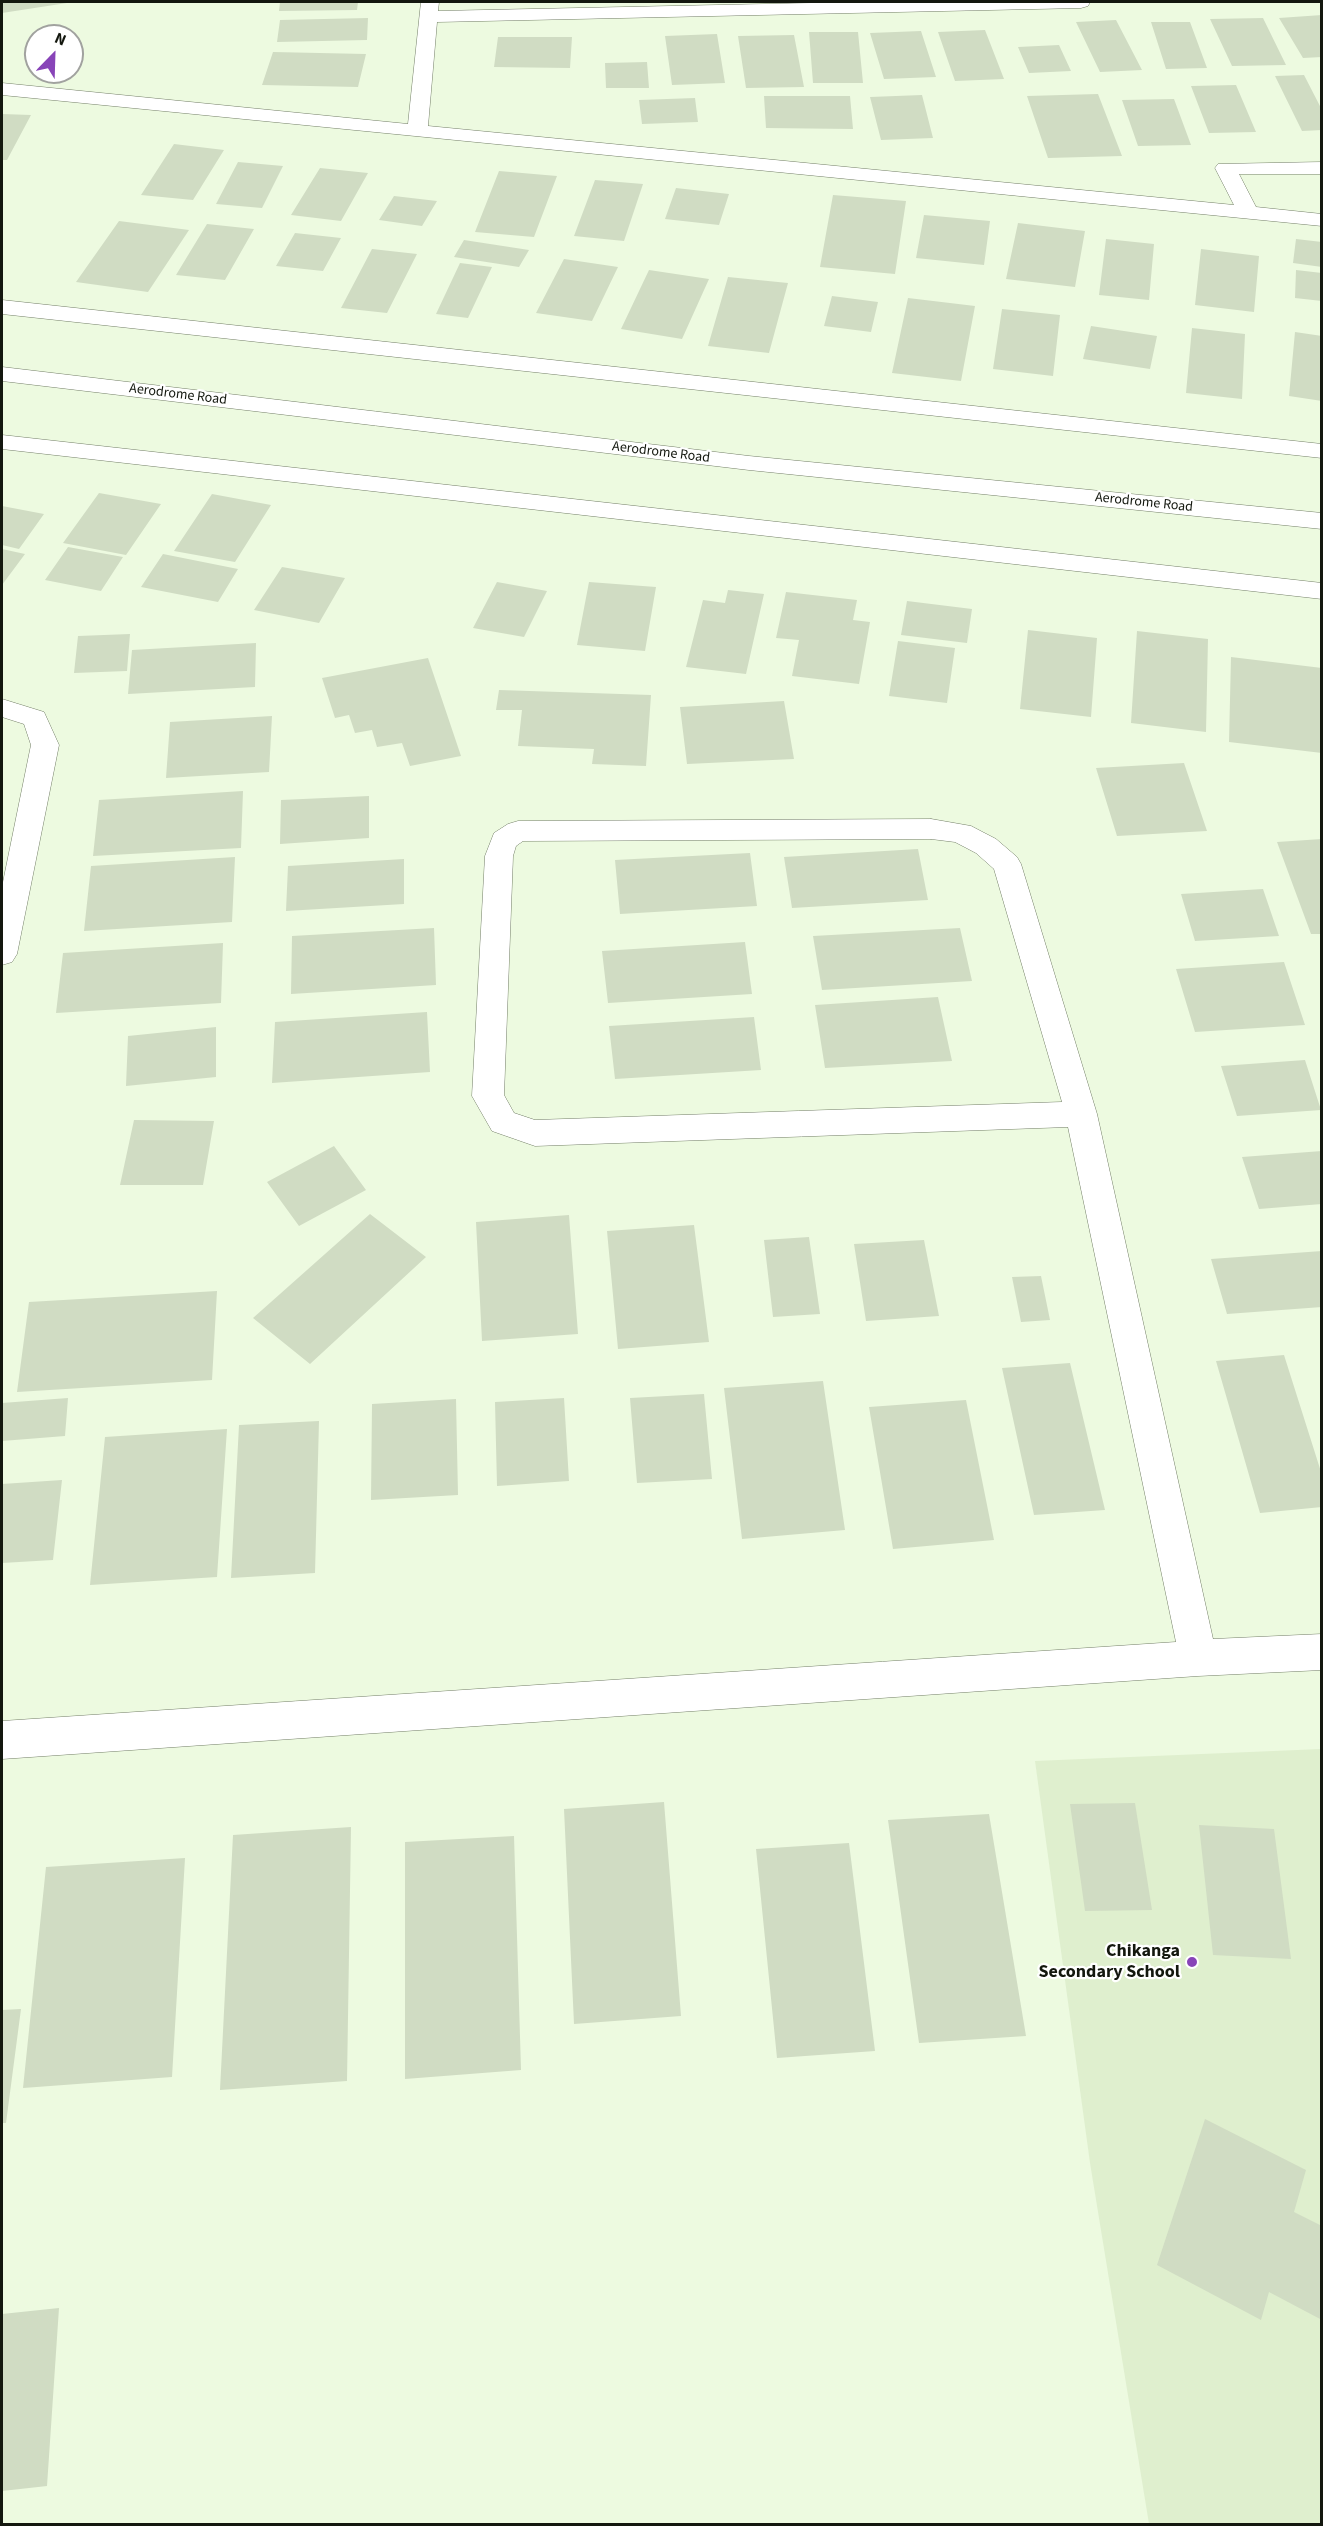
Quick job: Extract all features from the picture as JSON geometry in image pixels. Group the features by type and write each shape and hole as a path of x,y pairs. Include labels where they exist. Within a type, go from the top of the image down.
{"street":[{"path":"417,131 430,9 1081,2"},
{"path":"2,89 1322,220"},
{"path":"1250,213 1225,168 1322,168"},
{"path":"2,307 1322,451"},
{"name":"Aerodrome Road","path":"2,374 749,463 1322,521"},
{"path":"2,442 1322,591"},
{"path":"2,708 35,718 45,745 2,954"},
{"path":"1081,1114 535,1133 502,1122 488,1096 498,856 504,840 518,831 932,829 961,833 986,846 1007,864 1081,1114 1198,1658"},
{"path":"2,1740 1198,1658 1322,1652"}],"shaded area":[{"name":"Chikanga Secondary School","path":"1321,1749 1321,2524 1149,2524 1090,2163 1035,1761"}],"building":[{"path":"2,2 67,2 67,3 2,13"},
{"path":"280,2 358,2 357,10 279,11"},
{"path":"1322,15 1322,57 1303,58 1279,18"},
{"path":"368,18 367,40 277,42 280,20"},
{"path":"1263,18 1286,65 1232,66 1210,19"},
{"path":"1116,20 1142,70 1100,72 1076,22"},
{"path":"1151,22 1190,22 1207,68 1166,69"},
{"path":"985,30 1004,79 955,81 938,32"},
{"path":"921,31 936,77 884,79 870,33"},
{"path":"809,32 858,32 863,83 813,83"},
{"path":"717,34 725,83 672,85 665,36"},
{"path":"794,35 804,87 746,88 738,36"},
{"path":"498,37 572,37 570,68 494,67"},
{"path":"1059,45 1071,71 1029,73 1018,47"},
{"path":"273,52 366,54 358,87 262,85"},
{"path":"647,62 649,88 606,88 605,63"},
{"path":"1304,75 1322,110 1322,130 1302,131 1275,76"},
{"path":"1236,85 1256,132 1209,133 1191,86"},
{"path":"1098,94 1122,156 1048,158 1027,96"},
{"path":"922,95 933,138 881,140 870,97"},
{"path":"764,96 850,96 853,129 766,128"},
{"path":"695,98 698,122 642,124 639,100"},
{"path":"1174,99 1191,145 1138,146 1122,100"},
{"path":"2,114 31,115 7,160 2,160"},
{"path":"174,144 224,150 193,200 141,195"},
{"path":"238,162 283,166 262,208 216,204"},
{"path":"320,168 368,173 341,221 291,215"},
{"path":"499,171 557,176 534,237 475,232"},
{"path":"595,180 643,184 624,241 574,236"},
{"path":"676,188 729,194 719,225 665,219"},
{"path":"833,195 906,201 895,274 820,267"},
{"path":"394,196 437,201 422,226 379,220"},
{"path":"924,215 990,221 984,265 916,258"},
{"path":"119,221 189,230 148,292 76,282"},
{"path":"1018,223 1085,231 1075,287 1006,279"},
{"path":"207,224 254,229 225,280 176,275"},
{"path":"295,233 341,238 323,271 276,266"},
{"path":"1106,239 1154,244 1149,300 1099,295"},
{"path":"1296,239 1322,242 1322,267 1293,263"},
{"path":"464,240 529,250 519,267 454,257"},
{"path":"372,249 417,254 387,313 341,308"},
{"path":"1201,249 1259,256 1254,312 1195,305"},
{"path":"564,259 618,267 592,321 536,313"},
{"path":"460,263 492,267 468,318 436,314"},
{"path":"649,270 709,279 682,339 621,329"},
{"path":"1296,270 1322,273 1322,301 1295,298"},
{"path":"728,277 788,283 769,353 708,346"},
{"path":"832,296 878,302 871,332 824,326"},
{"path":"908,298 975,306 961,381 892,373"},
{"path":"1002,309 1060,315 1053,376 993,369"},
{"path":"1091,326 1157,336 1150,369 1083,359"},
{"path":"1192,328 1245,334 1242,399 1186,393"},
{"path":"1295,332 1322,336 1322,401 1289,396"},
{"path":"99,493 161,504 126,555 63,543"},
{"path":"212,494 271,505 235,562 174,551"},
{"path":"2,506 44,514 19,549 2,545"},
{"path":"68,547 123,557 101,591 45,580"},
{"path":"2,549 25,554 2,585"},
{"path":"163,554 238,569 218,602 141,587"},
{"path":"282,567 345,578 319,623 254,610"},
{"path":"497,582 547,591 524,637 473,628"},
{"path":"589,582 656,587 645,651 577,645"},
{"path":"728,590 764,594 746,674 686,667 703,600 725,603"},
{"path":"786,592 857,600 853,620 870,622 859,684 792,676 799,640 776,638"},
{"path":"907,601 972,609 967,643 901,635"},
{"path":"1028,630 1097,638 1091,717 1020,709"},
{"path":"1137,631 1208,639 1206,732 1131,723"},
{"path":"130,634 127,671 74,673 78,636"},
{"path":"898,641 955,648 947,703 889,696"},
{"path":"256,643 255,687 128,694 132,650"},
{"path":"1231,657 1322,668 1322,753 1229,742"},
{"path":"428,658 461,756 410,766 402,743 377,747 372,730 355,733 349,715 335,718 322,678"},
{"path":"499,690 651,695 646,766 592,764 594,749 518,746 522,710 496,710"},
{"path":"784,701 794,759 687,764 680,707"},
{"path":"272,716 269,772 166,778 170,722"},
{"path":"1184,763 1207,831 1117,836 1096,768"},
{"path":"243,791 241,848 93,856 99,800"},
{"path":"369,796 369,838 280,844 281,800"},
{"path":"1322,839 1322,934 1311,934 1277,842"},
{"path":"918,849 928,900 792,908 784,857"},
{"path":"750,853 757,906 620,914 615,860"},
{"path":"235,857 232,922 84,931 91,866"},
{"path":"404,859 404,904 286,911 288,866"},
{"path":"1263,889 1279,936 1195,941 1181,894"},
{"path":"434,928 436,985 291,994 292,936"},
{"path":"960,928 972,981 822,990 813,936"},
{"path":"745,942 752,994 608,1003 602,951"},
{"path":"223,943 221,1003 56,1013 63,953"},
{"path":"1284,962 1305,1025 1195,1032 1176,969"},
{"path":"938,997 952,1061 825,1068 815,1005"},
{"path":"427,1012 430,1072 272,1083 275,1022"},
{"path":"754,1017 761,1070 615,1079 609,1026"},
{"path":"216,1027 216,1077 126,1086 128,1036"},
{"path":"1305,1060 1321,1110 1237,1116 1221,1066"},
{"path":"134,1120 214,1121 203,1185 120,1185"},
{"path":"334,1146 366,1190 299,1226 267,1182"},
{"path":"1322,1151 1322,1204 1259,1209 1242,1157"},
{"path":"370,1214 426,1257 310,1364 253,1318"},
{"path":"569,1215 578,1334 482,1341 476,1222"},
{"path":"694,1225 709,1342 618,1349 607,1231"},
{"path":"809,1237 820,1314 773,1317 764,1240"},
{"path":"924,1240 939,1316 866,1321 854,1244"},
{"path":"1322,1251 1322,1307 1227,1314 1211,1259"},
{"path":"1041,1276 1050,1320 1021,1322 1012,1277"},
{"path":"217,1291 212,1380 17,1392 29,1302"},
{"path":"1284,1355 1322,1475 1322,1507 1260,1513 1216,1361"},
{"path":"1070,1363 1105,1510 1034,1515 1002,1368"},
{"path":"823,1381 845,1530 742,1539 724,1388"},
{"path":"704,1394 712,1479 637,1483 630,1398"},
{"path":"68,1398 65,1436 2,1441 2,1403"},
{"path":"564,1398 569,1481 497,1486 495,1402"},
{"path":"456,1399 458,1495 371,1500 372,1404"},
{"path":"966,1400 994,1540 893,1549 869,1407"},
{"path":"319,1421 315,1573 231,1578 239,1425"},
{"path":"227,1429 217,1577 90,1585 105,1437"},
{"path":"62,1480 53,1560 2,1563 2,1484"},
{"path":"664,1802 681,2016 574,2024 564,1809"},
{"path":"1135,1803 1152,1910 1085,1911 1070,1804"},
{"path":"989,1814 1026,2036 919,2043 888,1820"},
{"path":"1199,1825 1274,1829 1291,1959 1213,1955"},
{"path":"351,1827 347,2081 220,2090 233,1835"},
{"path":"514,1836 521,2070 405,2079 405,1842"},
{"path":"849,1843 875,2051 777,2058 756,1849"},
{"path":"185,1858 172,2077 23,2088 46,1867"},
{"path":"21,2009 6,2123 2,2123 2,2010"},
{"path":"1205,2119 1306,2170 1294,2212 1322,2226 1322,2320 1269,2292 1261,2320 1157,2265"},
{"path":"59,2308 47,2486 2,2491 2,2314"}],"place":[{"name":"Chikanga Secondary School","path":"1192,1962"}]}
